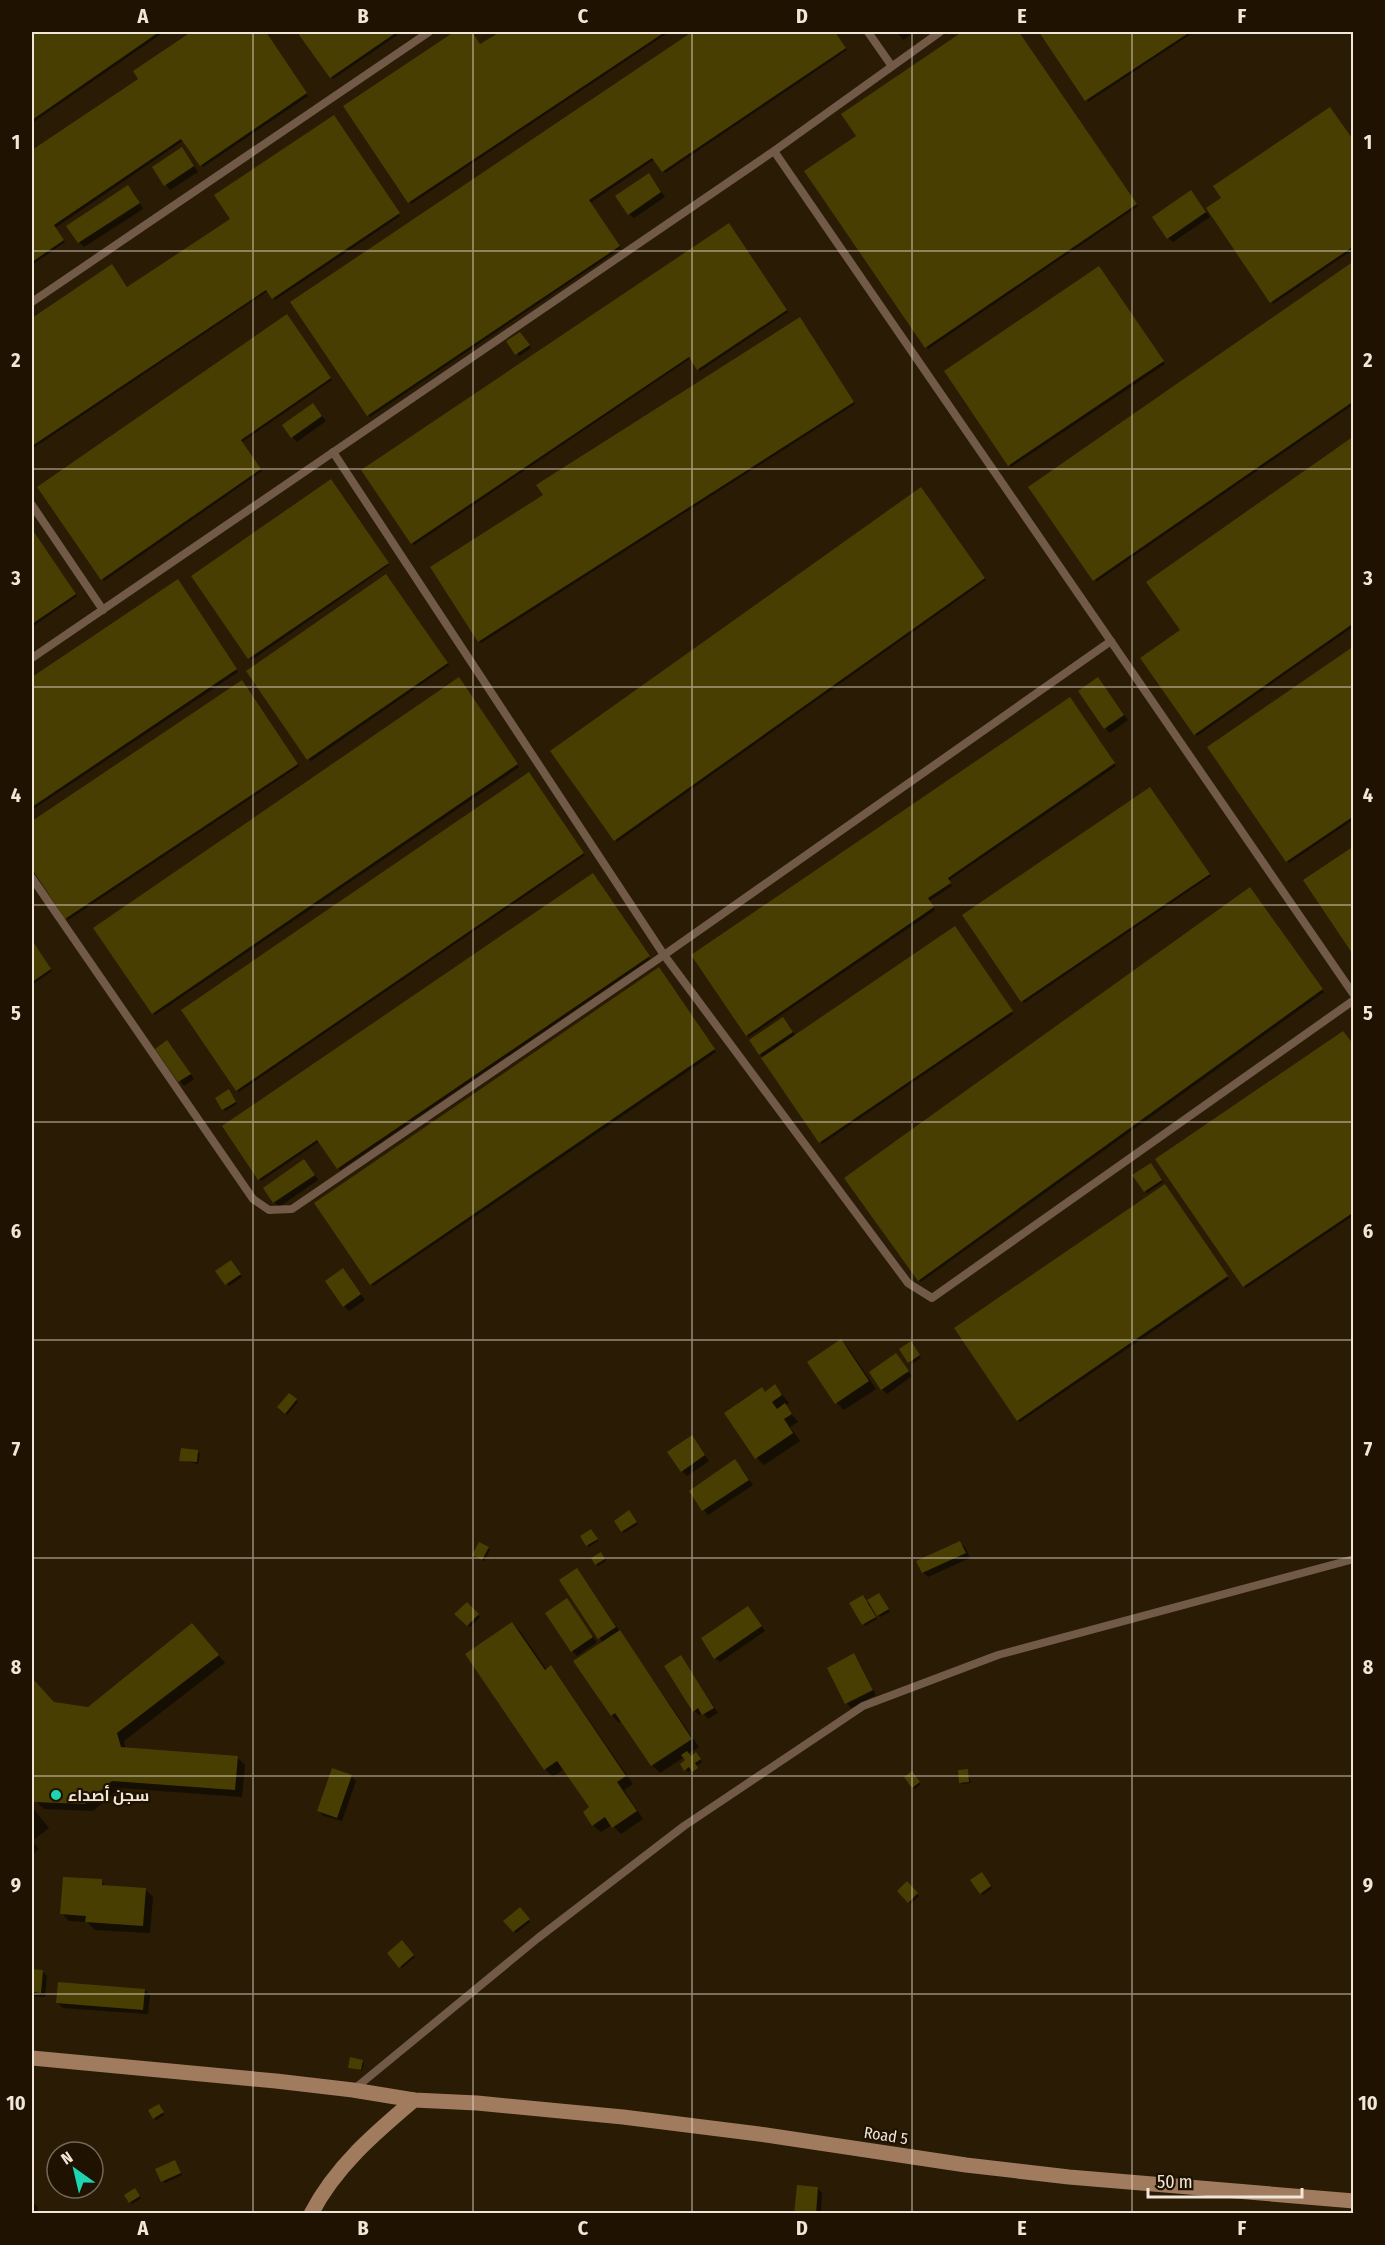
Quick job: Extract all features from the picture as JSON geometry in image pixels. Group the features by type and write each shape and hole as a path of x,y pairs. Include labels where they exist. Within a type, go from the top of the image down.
{"main road":[{"name":"Road 5","path":"32,2058 353,2090 414,2100 477,2103 623,2117 759,2134 966,2165 1069,2177 1353,2201"},
{"path":"311,2214 317,2201 366,2141 414,2100"}],"lane":[{"path":"32,302 429,32"},
{"path":"868,32 891,65"},
{"path":"32,658 774,151 940,32"},
{"path":"333,453 664,955 908,1283 932,1298 1353,998 774,151"},
{"path":"32,505 103,610"},
{"path":"32,878 253,1199 269,1210 292,1209 664,955 1111,641"},
{"path":"353,2090 538,1938 684,1826 863,1706 998,1655 1353,1559"}],"building":[{"path":"32,32 159,32 32,120"},
{"path":"191,32 266,32 307,93 200,166 181,139 54,225 64,240 32,262 32,150 138,79 133,71"},
{"path":"297,32 397,32 330,78"},
{"path":"454,32 472,32 480,44 500,32 665,32 408,203 343,106"},
{"path":"692,32 835,32 846,48 662,172 652,158 589,200 620,246 367,416 290,302"},
{"path":"962,32 1019,32 1137,204 925,348 804,171 856,136 841,114"},
{"path":"1039,32 1190,32 1085,101"},
{"path":"1330,107 1354,141 1354,246 1270,303 1206,208 1221,198 1213,186"},
{"path":"334,115 400,213 272,299 266,290 32,446 32,318 112,264 127,287 230,219 214,195"},
{"path":"182,147 194,166 164,186 152,167"},
{"path":"649,173 661,192 628,215 615,196"},
{"path":"128,185 140,203 78,243 66,226"},
{"path":"1191,190 1206,212 1167,239 1152,217"},
{"path":"729,223 787,310 697,370 689,357 411,544 361,470"},
{"path":"1354,261 1354,401 1093,581 1028,487"},
{"path":"1099,266 1164,361 1008,466 944,371"},
{"path":"287,314 331,378 241,440 261,469 101,580 37,487"},
{"path":"800,317 854,402 478,642 430,567 543,495 536,485"},
{"path":"520,332 530,345 515,355 506,341"},
{"path":"313,403 322,416 291,438 282,425"},
{"path":"1354,436 1354,623 1194,735 1140,658 1180,630 1146,582"},
{"path":"331,479 389,563 248,659 191,576"},
{"path":"921,487 985,578 614,841 550,751"},
{"path":"32,529 76,594 32,624"},
{"path":"386,574 448,663 307,760 246,671"},
{"path":"178,579 237,669 32,807 32,677"},
{"path":"1354,646 1354,816 1286,862 1207,747"},
{"path":"459,677 518,764 152,1014 93,928"},
{"path":"1098,677 1124,715 1104,729 1078,691"},
{"path":"242,680 298,764 65,919 32,869 32,821"},
{"path":"1070,697 1115,763 948,878 951,883 928,898 934,907 746,1036 691,955"},
{"path":"529,772 584,853 236,1091 181,1010"},
{"path":"1150,787 1210,874 1021,1002 962,915"},
{"path":"1354,846 1354,952 1352,953 1303,880"},
{"path":"593,873 650,956 337,1169 317,1140 258,1180 222,1126"},
{"path":"1250,887 1323,989 918,1281 844,1178"},
{"path":"955,926 1013,1011 819,1143 761,1058"},
{"path":"32,940 51,969 32,982"},
{"path":"659,967 715,1049 370,1285 314,1203"},
{"path":"783,1017 793,1032 759,1055 749,1040"},
{"path":"1343,1031 1354,1045 1354,1212 1243,1287 1155,1159"},
{"path":"167,1040 191,1074 178,1082 155,1049"},
{"path":"229,1089 236,1102 222,1110 215,1098"},
{"path":"304,1159 315,1175 273,1203 263,1188"},
{"path":"1151,1163 1162,1180 1144,1192 1132,1175"},
{"path":"1165,1184 1228,1276 1017,1421 954,1328"},
{"path":"231,1260 241,1274 225,1285 215,1271"},
{"path":"343,1268 361,1294 343,1307 325,1281"},
{"path":"841,1339 869,1381 835,1404 807,1362"},
{"path":"911,1341 920,1355 908,1363 899,1349"},
{"path":"896,1353 909,1371 881,1390 869,1372"},
{"path":"775,1384 782,1395 772,1402 777,1409 785,1403 792,1414 784,1419 793,1433 755,1459 724,1413 762,1387 765,1392"},
{"path":"289,1393 297,1399 285,1414 277,1407"},
{"path":"692,1435 705,1455 681,1472 667,1452"},
{"path":"181,1448 198,1450 197,1462 179,1461"},
{"path":"735,1459 749,1480 702,1511 689,1491"},
{"path":"629,1510 637,1522 621,1532 614,1521"},
{"path":"591,1529 598,1539 586,1546 580,1536"},
{"path":"960,1541 966,1553 922,1573 916,1561"},
{"path":"479,1542 489,1547 482,1560 472,1555"},
{"path":"601,1552 605,1559 595,1565 591,1558"},
{"path":"577,1568 616,1627 598,1639 559,1580"},
{"path":"879,1593 889,1609 877,1616 867,1600"},
{"path":"863,1595 876,1617 862,1625 849,1603"},
{"path":"567,1598 593,1637 571,1652 545,1613"},
{"path":"467,1602 479,1614 467,1626 454,1614"},
{"path":"748,1606 762,1626 714,1659 701,1638"},
{"path":"512,1622 545,1670 551,1665 626,1776 617,1782 637,1811 612,1828 605,1817 592,1826 583,1812 589,1807 557,1761 544,1770 465,1654"},
{"path":"192,1623 219,1655 117,1733 121,1747 238,1756 235,1790 112,1781 85,1804 34,1802 32,1799 32,1678 54,1702 88,1707"},
{"path":"620,1630 692,1739 651,1766 615,1713 611,1716 573,1661"},
{"path":"854,1653 873,1690 845,1704 827,1668"},
{"path":"681,1655 714,1708 702,1715 698,1708 693,1712 664,1666"},
{"path":"687,1751 691,1756 696,1752 701,1759 695,1763 698,1768 692,1772 689,1767 684,1771 680,1764 685,1760 681,1755"},
{"path":"332,1768 352,1775 337,1818 317,1811"},
{"path":"968,1769 969,1782 959,1783 958,1770"},
{"path":"912,1771 920,1782 912,1788 904,1777"},
{"path":"982,1872 991,1886 980,1894 970,1880"},
{"path":"63,1877 102,1879 102,1885 146,1888 143,1926 85,1922 86,1916 60,1914"},
{"path":"907,1881 918,1893 908,1903 897,1891"},
{"path":"520,1907 530,1919 513,1932 503,1921"},
{"path":"402,1940 414,1955 399,1968 387,1953"},
{"path":"32,1969 43,1970 41,1993 32,1992"},
{"path":"58,1982 145,1989 143,2010 56,2003"},
{"path":"350,2057 363,2060 361,2070 348,2068"},
{"path":"159,2104 164,2112 153,2119 148,2110"},
{"path":"175,2160 181,2173 161,2182 155,2169"},
{"path":"797,2185 818,2187 816,2214 794,2214"},
{"path":"135,2188 140,2196 129,2203 124,2195"}],"place":[{"name":"سجن أصداء","path":"56,1795"}]}
